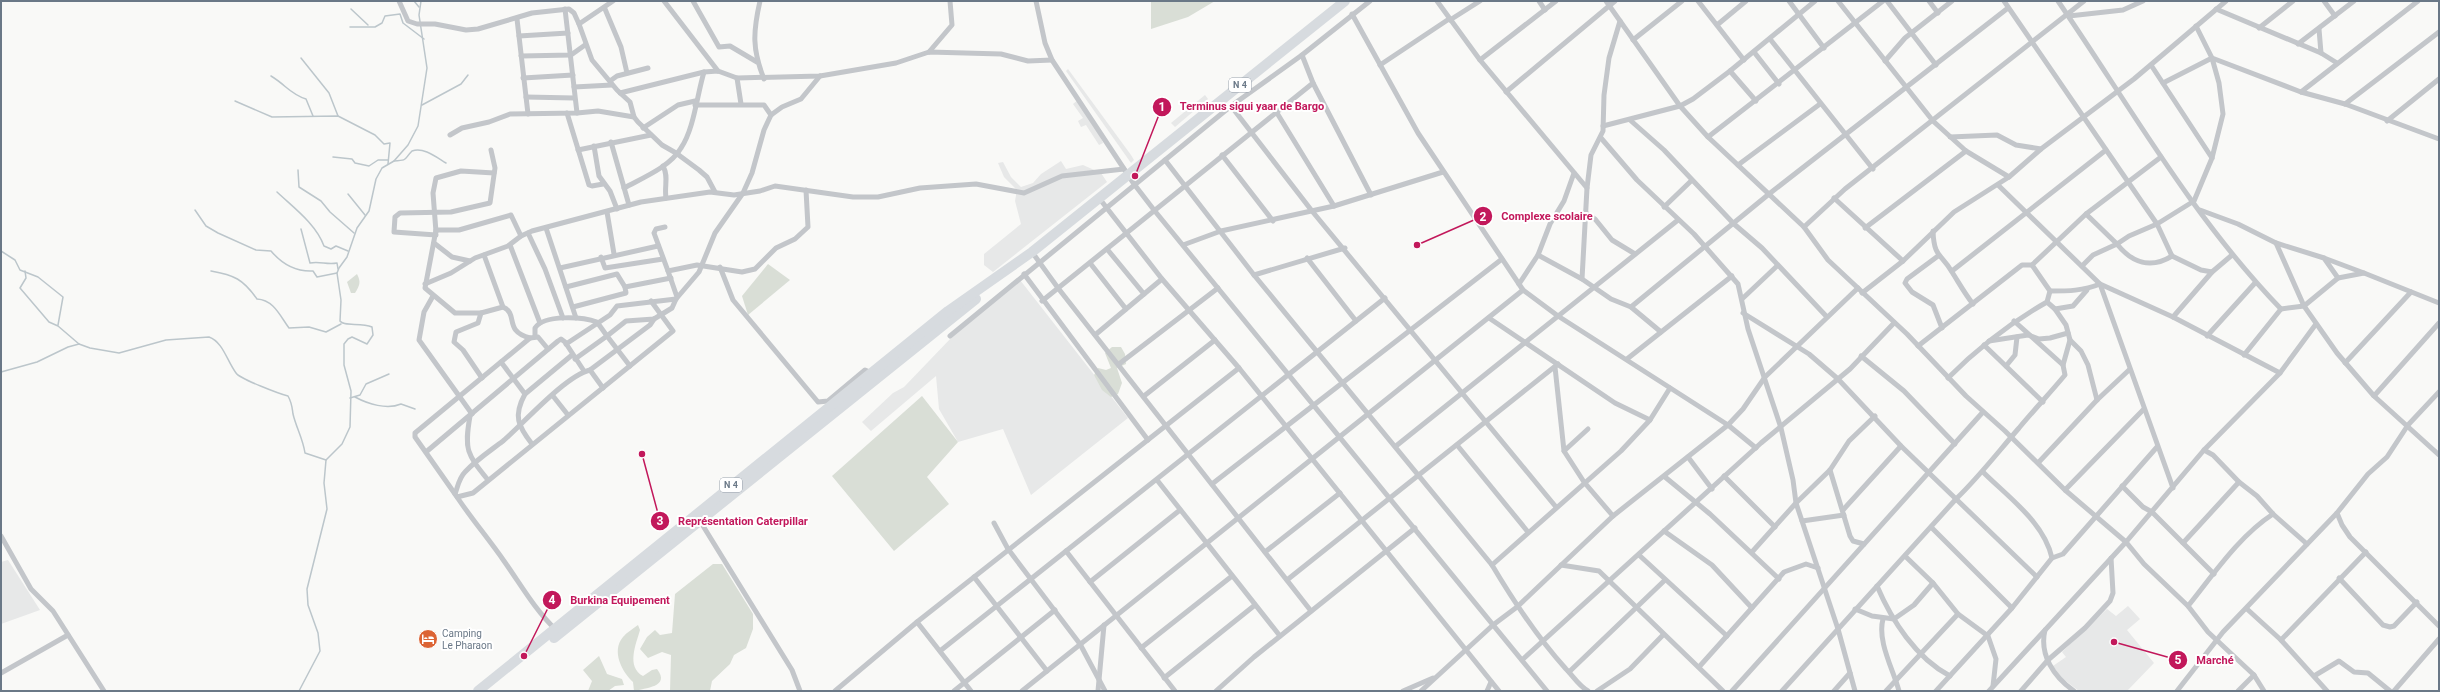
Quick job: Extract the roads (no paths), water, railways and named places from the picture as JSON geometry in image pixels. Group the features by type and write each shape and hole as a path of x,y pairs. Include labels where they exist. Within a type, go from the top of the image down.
{"highway":[{"name":"N 4","path":"488,691 557,632 872,373 948,312 990,284 1032,252 1099,198 1126,172 1345,1"},
{"name":"N 4","path":"478,691 700,521 981,295 990,284"}],"street":[{"path":"399,1 408,21 417,24 435,24 466,30 478,29 517,19 522,15 532,13 565,9 573,12 592,60 620,93 630,102 634,117 643,128 662,145 676,153 707,177 715,192"},
{"path":"579,24 605,9 613,1"},
{"path":"664,1 718,71"},
{"path":"693,1 719,47 730,46 757,62"},
{"path":"760,1 754,32 757,62 764,79"},
{"path":"929,52 952,25 950,1"},
{"path":"1036,1 1045,43 1052,60 1134,184 1547,691"},
{"path":"950,336 1231,106 1302,55 1370,1"},
{"path":"1438,1 1449,19 1480,60 1587,188"},
{"path":"1380,65 1449,19 1480,1"},
{"path":"1539,1 1545,10"},
{"path":"1480,60 1556,1"},
{"path":"1506,92 1608,3 1615,1"},
{"path":"1633,40 1682,1"},
{"path":"1698,1 1744,60"},
{"path":"1716,25 1746,1"},
{"path":"1789,1 1824,48"},
{"path":"1603,126 1680,106 1730,72 1815,1"},
{"path":"1838,1 1933,121 1966,151 2009,178"},
{"path":"1708,137 1779,84 1883,1"},
{"path":"1887,1 1936,65"},
{"path":"1929,1 1938,12"},
{"path":"1885,61 1912,33 1952,1"},
{"path":"2004,1 2082,118 2157,224 2172,256 2202,270 2212,272"},
{"path":"2058,1 2116,92 2161,157 2232,255 2255,283 2281,309"},
{"path":"1804,227 1834,198 1873,169 2084,1"},
{"path":"2068,15 2123,10 2144,1"},
{"path":"1862,292 1903,261 1933,231 1963,206 2009,178 2041,149 2151,64 2226,1"},
{"path":"2259,28 2293,1"},
{"path":"2324,1 2335,16"},
{"path":"2298,44 2354,1"},
{"path":"2300,92 2418,1"},
{"path":"1608,3 1680,106 1708,137 1804,227 1828,260 1918,346 1983,412 2065,490 2126,542 2144,564 2188,606 2217,641 2254,675 2264,691"},
{"path":"1632,307 1706,248 1769,194 1847,135 2008,8"},
{"path":"565,9 571,55 574,98 577,113"},
{"path":"605,9 621,47 627,73"},
{"path":"2216,9 2321,54 2337,63"},
{"path":"1352,14 1418,133 1523,290 1558,316 1728,425 1756,448"},
{"path":"517,19 528,114"},
{"path":"1582,279 1590,155 1601,138 1603,126 1603,102 1608,65 1620,21"},
{"path":"2082,266 2093,256 2129,236 2157,224 2194,201 2212,158 2223,114 2219,83 2212,58 2196,26"},
{"path":"2319,29 2321,54"},
{"path":"2345,104 2439,32"},
{"path":"519,36 568,33"},
{"path":"1770,38 1796,70 1820,104 1847,135 1873,169"},
{"path":"521,56 571,55 585,45"},
{"path":"620,93 704,72 718,71 737,78 764,79 820,76 896,63 929,52 1001,54 1028,61 1052,60"},
{"path":"1754,52 1779,84"},
{"path":"1302,55 1313,83 1371,194"},
{"path":"2163,83 2212,58 2300,92 2345,104 2439,140"},
{"path":"2151,64 2212,158"},
{"path":"574,87 611,83 627,73 648,68"},
{"path":"624,188 649,176 681,150 704,72"},
{"path":"1730,72 1756,101"},
{"path":"523,78 573,75"},
{"path":"532,444 519,427 519,411 525,394 574,357 627,321 654,319 663,315 672,308 677,298 688,287 703,265 715,233 744,193 752,173 764,130 771,115 782,107 801,99 820,76"},
{"path":"737,78 741,104"},
{"path":"2387,121 2439,80"},
{"path":"1042,301 1313,83"},
{"path":"526,97 574,98"},
{"path":"643,128 678,105 695,103 764,105 771,115"},
{"path":"1738,165 1820,104"},
{"path":"1231,106 1312,211 1345,248 1384,298 1436,359 1556,507"},
{"path":"450,135 462,128 496,120 506,115 577,113 598,110 634,117"},
{"path":"566,113 589,185 592,186 603,184"},
{"path":"1277,113 1334,206"},
{"path":"1630,120 1664,150 1734,224 1762,248 1777,266 1827,317"},
{"path":"1950,136 1989,134 2001,136 2016,145 2041,149"},
{"path":"578,150 651,135"},
{"path":"1601,138 1664,207 1694,234 1738,284 1742,299 1743,313 1781,428 1793,480 1796,503 1838,629 1855,691"},
{"path":"611,142 629,205"},
{"path":"594,146 599,176 603,184 610,191 617,209"},
{"path":"491,150 494,173 490,203 460,211 400,213 394,220 394,230 396,232 436,233 459,230 511,215 521,236"},
{"path":"1952,271 2106,150"},
{"path":"1865,228 1966,151"},
{"path":"1222,155 1273,220"},
{"path":"1918,346 1974,304 2022,265 2032,264 2086,214 2161,157"},
{"path":"1165,160 1254,275 1343,380 1492,565 1516,607 1541,642 1581,687 1588,691"},
{"path":"663,166 668,175 665,188 666,198"},
{"path":"494,173 461,171 436,178 433,193 436,233 425,288 455,313 481,313 503,307"},
{"path":"425,284 451,273 470,261 510,245 521,236 528,233 629,205 666,198 715,192 728,195 760,191 775,186 853,197 878,197 920,188 976,184 1024,193 1062,176 1126,172"},
{"path":"1183,245 1221,231 1334,206 1443,172"},
{"path":"1519,284 1538,254 1550,224 1564,201 1574,173"},
{"path":"1664,207 1691,180"},
{"path":"1998,185 2055,242 2100,284 2173,317 2280,373"},
{"path":"668,271 692,265 720,267 742,272 755,269 776,248 795,239 808,227 806,190"},
{"path":"1099,198 1162,279 1239,368 1499,691"},
{"path":"1834,198 1865,228 1903,261"},
{"path":"2200,210 2238,224 2276,243 2324,258 2439,303"},
{"path":"607,212 614,254"},
{"path":"1586,213 1594,219 1612,240 1636,254"},
{"path":"2086,214 2117,244 2123,252 2146,264 2161,262 2172,256"},
{"path":"1396,446 1524,341 1558,316 1678,220"},
{"path":"665,227 654,231 677,298"},
{"path":"546,228 576,318"},
{"path":"1933,231 1933,245 1938,256 1952,271 1960,286 1974,304"},
{"path":"528,233 545,269 563,318"},
{"path":"434,243 452,257 470,261"},
{"path":"2276,243 2304,306 2345,363 2374,396 2408,425 2439,455"},
{"path":"510,245 540,323"},
{"path":"560,268 614,254 658,246"},
{"path":"1254,275 1307,258 1345,248"},
{"path":"1107,249 1144,294"},
{"path":"1032,252 1058,288 1167,425 1311,611"},
{"path":"1538,254 1594,286 1612,299 1632,307 1660,332"},
{"path":"484,255 503,307 508,311 517,333 540,338 548,349"},
{"path":"2173,317 2212,272 2232,255"},
{"path":"1938,256 1907,279 1905,283 1912,292 1933,305 1942,328"},
{"path":"601,257 604,267 610,268 663,259"},
{"path":"1307,258 1356,321"},
{"path":"1212,484 1343,380 1502,258"},
{"path":"2324,258 2338,278"},
{"path":"1090,263 1126,309"},
{"path":"1948,378 1986,343 2014,321 2047,302 2050,291 2032,264"},
{"path":"1742,299 1777,266"},
{"path":"720,267 733,300 818,402 828,401 865,370 872,373"},
{"path":"610,268 617,274 625,287 629,304"},
{"path":"2244,355 2281,309 2304,306 2338,278 2364,273"},
{"path":"566,287 617,274"},
{"path":"1024,274 1042,301 1148,440"},
{"path":"1627,359 1732,276"},
{"path":"625,287 671,278"},
{"path":"1095,335 1162,279"},
{"path":"2207,336 2255,283"},
{"path":"2050,291 2087,290 2100,284"},
{"path":"2100,284 2143,410 2173,488"},
{"path":"1119,364 1218,288"},
{"path":"1420,691 1493,625 1516,607 1613,516 1665,477 1688,456 1728,425 1743,409 1765,377 1858,288"},
{"path":"1022,691 1523,290"},
{"path":"2055,309 2073,306 2087,290"},
{"path":"2345,363 2410,292"},
{"path":"573,307 626,293"},
{"path":"433,296 424,312 423,326 418,337 471,415 466,444 474,463 488,480"},
{"path":"566,344 597,322 610,315 616,307 677,298"},
{"path":"940,651 1262,397 1384,298"},
{"path":"456,496 473,493 673,331 663,315 651,301"},
{"path":"2047,302 2055,309 2066,326 2070,340 2080,351 2088,366 2097,400"},
{"path":"481,313 478,323 456,332 454,342 464,350 482,378"},
{"path":"1743,313 1798,346 1838,379 1875,416 1901,446 2037,577"},
{"path":"557,632 535,608 504,561 475,525 415,437 415,433 533,337 535,328 540,323 563,318 576,318 597,322 630,366"},
{"path":"1489,318 1524,341 1557,366 1615,403 1650,420"},
{"path":"456,496 462,476 474,463 519,427 532,412 650,325 654,319"},
{"path":"2014,321 2063,365"},
{"path":"1522,660 1712,489 1724,476 1838,379 1894,323"},
{"path":"2374,396 2439,323"},
{"path":"1992,690 2045,629 2126,542 2204,450 2280,373 2316,324"},
{"path":"1986,343 2028,335 2039,338 2050,338 2068,334"},
{"path":"2006,366 2015,355 2017,337"},
{"path":"426,452 561,339 574,357 603,388"},
{"path":"1144,396 1215,340"},
{"path":"1782,691 1956,499 1983,472 2043,402 2065,375 2063,365 2070,340"},
{"path":"1986,343 2006,366 2043,402"},
{"path":"1862,356 1904,390 1955,444"},
{"path":"501,362 525,394"},
{"path":"1287,580 1557,366"},
{"path":"1557,366 1564,451 1584,482 1613,516"},
{"path":"835,691 917,622 1008,549 1239,368"},
{"path":"2038,463 2097,400 2129,370"},
{"path":"1492,565 1584,482 1621,451 1650,420 1670,388"},
{"path":"553,396 568,415"},
{"path":"2177,691 2217,641 2247,609 2265,586 2337,513 2368,474 2387,457 2408,425 2438,396"},
{"path":"2065,490 2143,410"},
{"path":"1732,691 1928,471 1955,444 1983,412"},
{"path":"1752,552 1796,503 1830,470 1849,441 1875,416"},
{"path":"1564,451 1588,429"},
{"path":"1457,445 1528,532"},
{"path":"1802,520 1843,512 1901,446"},
{"path":"1936,691 1988,636 2052,558 2063,554 2157,447"},
{"path":"2204,450 2212,455 2239,482 2260,499 2273,514 2307,544"},
{"path":"1688,456 1712,489"},
{"path":"1830,470 1852,540 1864,544"},
{"path":"1983,472 2035,524 2047,542 2052,558"},
{"path":"1724,476 1775,527"},
{"path":"1665,477 1697,502 1752,552 1779,579"},
{"path":"1157,480 1280,636"},
{"path":"2183,543 2239,482"},
{"path":"2122,486 2143,507 2152,512 2214,574"},
{"path":"1265,552 1340,493"},
{"path":"1090,582 1180,510"},
{"path":"2337,513 2342,525 2350,537 2417,602 2439,626"},
{"path":"2188,606 2247,536 2261,522 2273,514"},
{"path":"700,521 792,670 800,691"},
{"path":"994,523 1008,549 1080,644 1104,691"},
{"path":"1931,527 2012,608"},
{"path":"1216,691 1280,636 1415,528"},
{"path":"1664,531 1712,565 1752,608"},
{"path":"1,536 31,589 53,611 104,691"},
{"path":"1066,551 1175,691"},
{"path":"2281,640 2339,578 2366,552"},
{"path":"1639,555 1727,636"},
{"path":"1905,556 1933,583 1958,614 1988,636 1996,659 1992,690"},
{"path":"2021,691 2048,660 2085,628 2110,601 2113,594 2111,558"},
{"path":"1699,667 1784,572 1793,567 1806,564 1818,568"},
{"path":"1561,566 1599,571 1611,581 1635,608 1723,691"},
{"path":"1141,648 1232,576"},
{"path":"974,577 1047,671"},
{"path":"2339,578 2383,625 2390,628 2394,626 2417,602"},
{"path":"1569,672 1665,580"},
{"path":"1856,609 1883,619 1894,619 1914,605 1933,583"},
{"path":"1877,586 1885,606 1921,654 1939,670 1950,676"},
{"path":"1164,678 1255,605"},
{"path":"2247,609 2281,640 2327,691"},
{"path":"954,691 1055,610"},
{"path":"1886,691 1958,614"},
{"path":"1883,619 1881,630 1899,691"},
{"path":"917,622 972,691"},
{"path":"1098,691 1097,679 1104,625"},
{"path":"2045,629 2044,645 2053,673 2074,691"},
{"path":"1,673 68,635"},
{"path":"1597,691 1630,669 1663,635"},
{"path":"2394,691 2439,639"},
{"path":"2314,676 2339,661 2354,672 2368,673 2390,691"},
{"path":"1834,691 1850,673"},
{"path":"2238,691 2254,675"},
{"path":"1403,691 1434,678"},
{"path":"1487,691 1491,682"}],"waterway":[{"path":"414,1 419,7"},
{"path":"299,691 320,651 318,633 308,605 307,589 327,509 324,483 326,460 342,444 350,427 351,391 344,365 344,344 352,337 367,344 373,335 372,327 345,324 340,321 341,300 337,273 347,257 357,228 369,211 376,179 382,168 394,161 408,145 418,126 427,68 419,15 421,1"},
{"path":"351,9 368,25"},
{"path":"350,27 375,27 382,23 385,16 400,14 403,23 424,39"},
{"path":"301,58 329,93 338,116"},
{"path":"422,105 461,84 468,75"},
{"path":"271,76 296,95 306,99 313,116"},
{"path":"235,101 272,117 338,116 375,135 384,144 390,143 388,164"},
{"path":"394,161 404,160 412,151 421,150 430,153 446,163"},
{"path":"333,157 352,159 355,163 369,166 378,160 388,160"},
{"path":"298,170 299,187 321,201 330,212 354,233"},
{"path":"277,192 310,223 324,246 331,249 336,246 348,251"},
{"path":"348,194 365,215"},
{"path":"195,210 206,226 256,250 271,251 280,260 295,269 313,271 317,277 337,273"},
{"path":"301,229 310,263 337,263 338,269"},
{"path":"1,251 15,260 20,270 38,277 63,297 58,325"},
{"path":"25,271 26,278 20,288 49,322 58,326 79,344 90,348 119,353 166,340 209,337 214,339 221,347 239,376 260,386 288,396 305,453 326,460"},
{"path":"211,271 232,276 242,282 257,299 263,300 272,305 289,328 309,327 326,332 341,324"},
{"path":"1,372 37,362 68,347 79,344"},
{"path":"350,398 360,395 366,384 389,374"},
{"path":"355,397 378,405 396,406 401,404 415,409"}],"place":[{"name":"Terminus sigui yaar de Bargo","path":"1135,176"},
{"name":"Complexe scolaire","path":"1417,245"},
{"name":"Représentation Caterpillar","path":"642,454"},
{"name":"Camping Le Pharaon","path":"428,639"},
{"name":"Marché","path":"2114,642"},
{"name":"Burkina Equipement","path":"524,656"}]}
